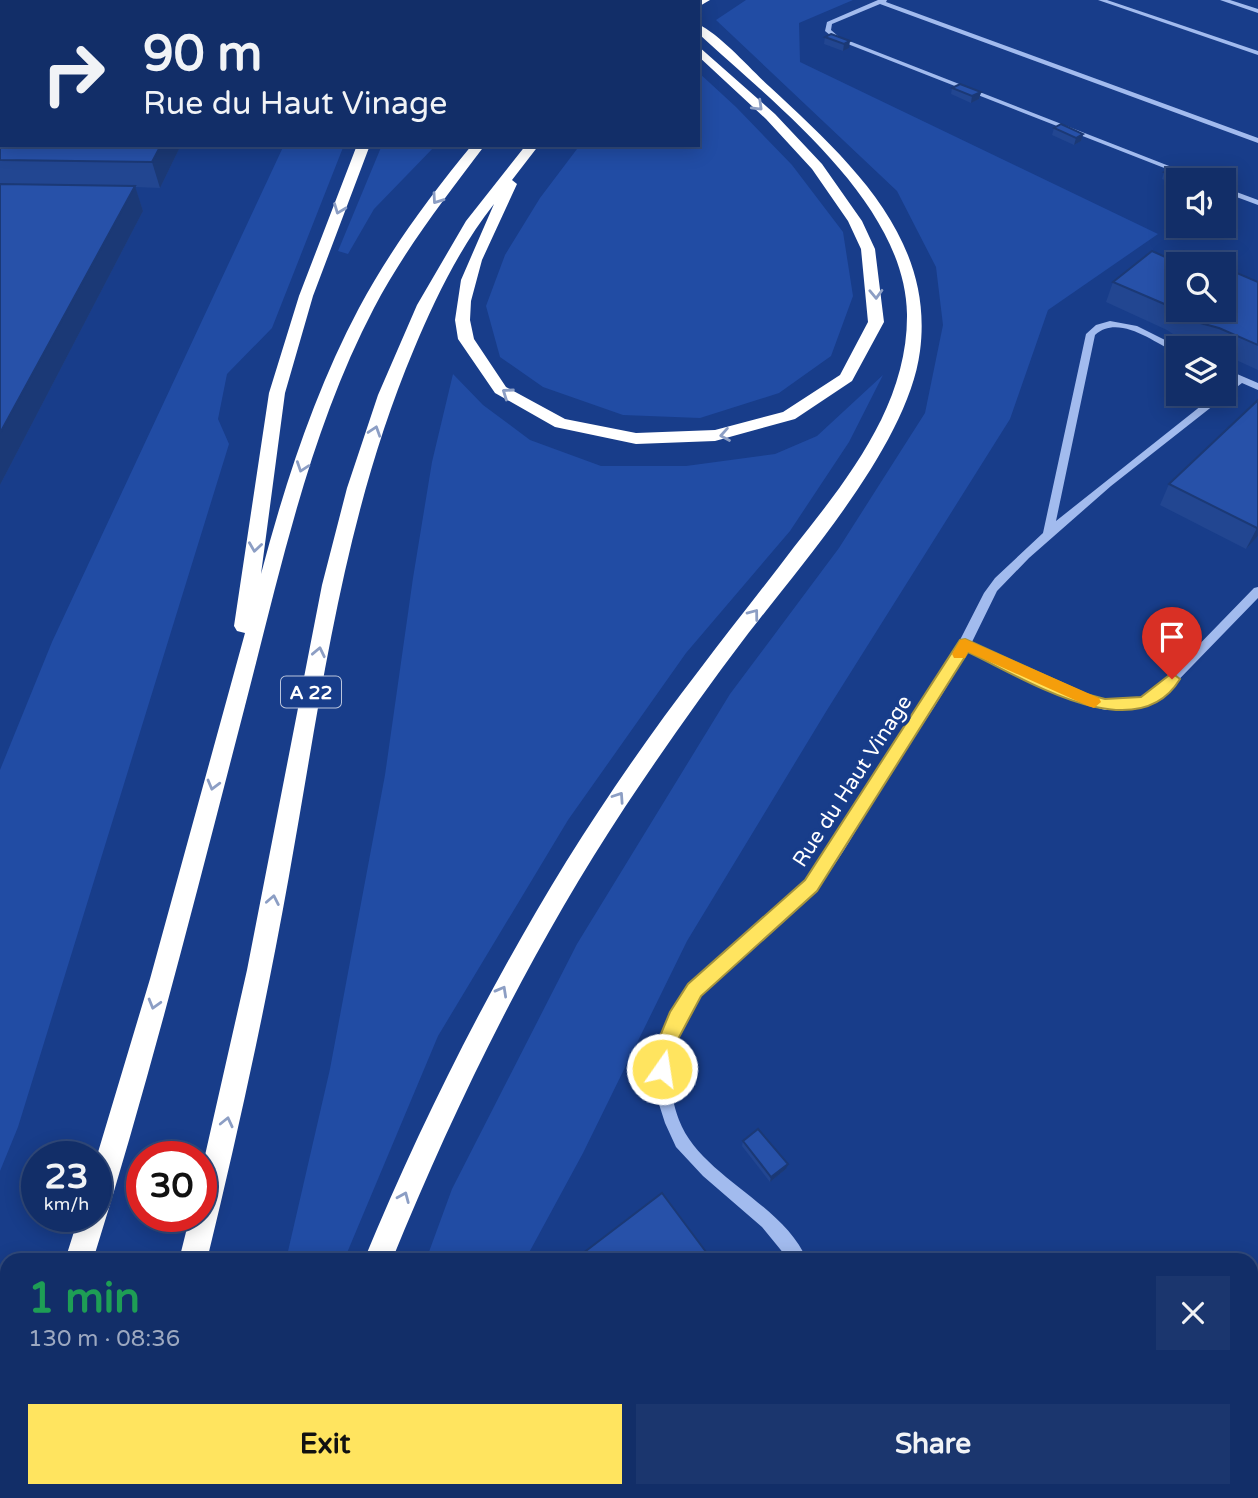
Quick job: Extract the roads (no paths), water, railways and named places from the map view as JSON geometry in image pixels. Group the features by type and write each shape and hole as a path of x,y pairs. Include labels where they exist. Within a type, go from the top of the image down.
{"highway":[{"path":"527,152 480,250 463,303 466,340 480,369 494,384 523,404 561,422 628,438 682,439 712,437 759,426 802,411 833,390 857,363 875,323 873,266 857,225 822,175 710,53 700,31"},
{"path":"381,1253 423,1154 488,1016 549,907 658,741 862,468 888,422 912,353 914,305 902,253 886,220 864,189 833,154 710,53"},
{"path":"230,719 277,393 306,296 363,147"},
{"path":"112,1151 162,979 230,719 302,466 354,333 397,257 477,147"},
{"name":"A 22","path":"195,1253 249,1023 316,668 357,487 389,391 436,283 479,211 527,152"},
{"path":"81,1253 88,1232"}],"street":[{"path":"1101,0 1258,53"},
{"path":"1223,0 1258,11"},
{"path":"883,1 1258,141"},
{"path":"1236,194 1258,203"},
{"path":"1048,534 1091,334 1095,328 1110,323 1121,324 1166,345"},
{"path":"1236,377 1258,387"},
{"name":"Rue du Haut Vinage","path":"1236,383 1241,379"},
{"name":"Rue du Haut Vinage","path":"793,1253 764,1218 701,1167 681,1141 668,1117 662,1069 667,1041 677,1018 695,990 811,886 965,644 974,621 997,583 1048,534 1207,406"},
{"path":"965,644 1082,699 1105,705 1135,704 1155,697 1258,591"}],"lane":[{"path":"883,1 829,23 828,32 837,38 1169,168"}]}
